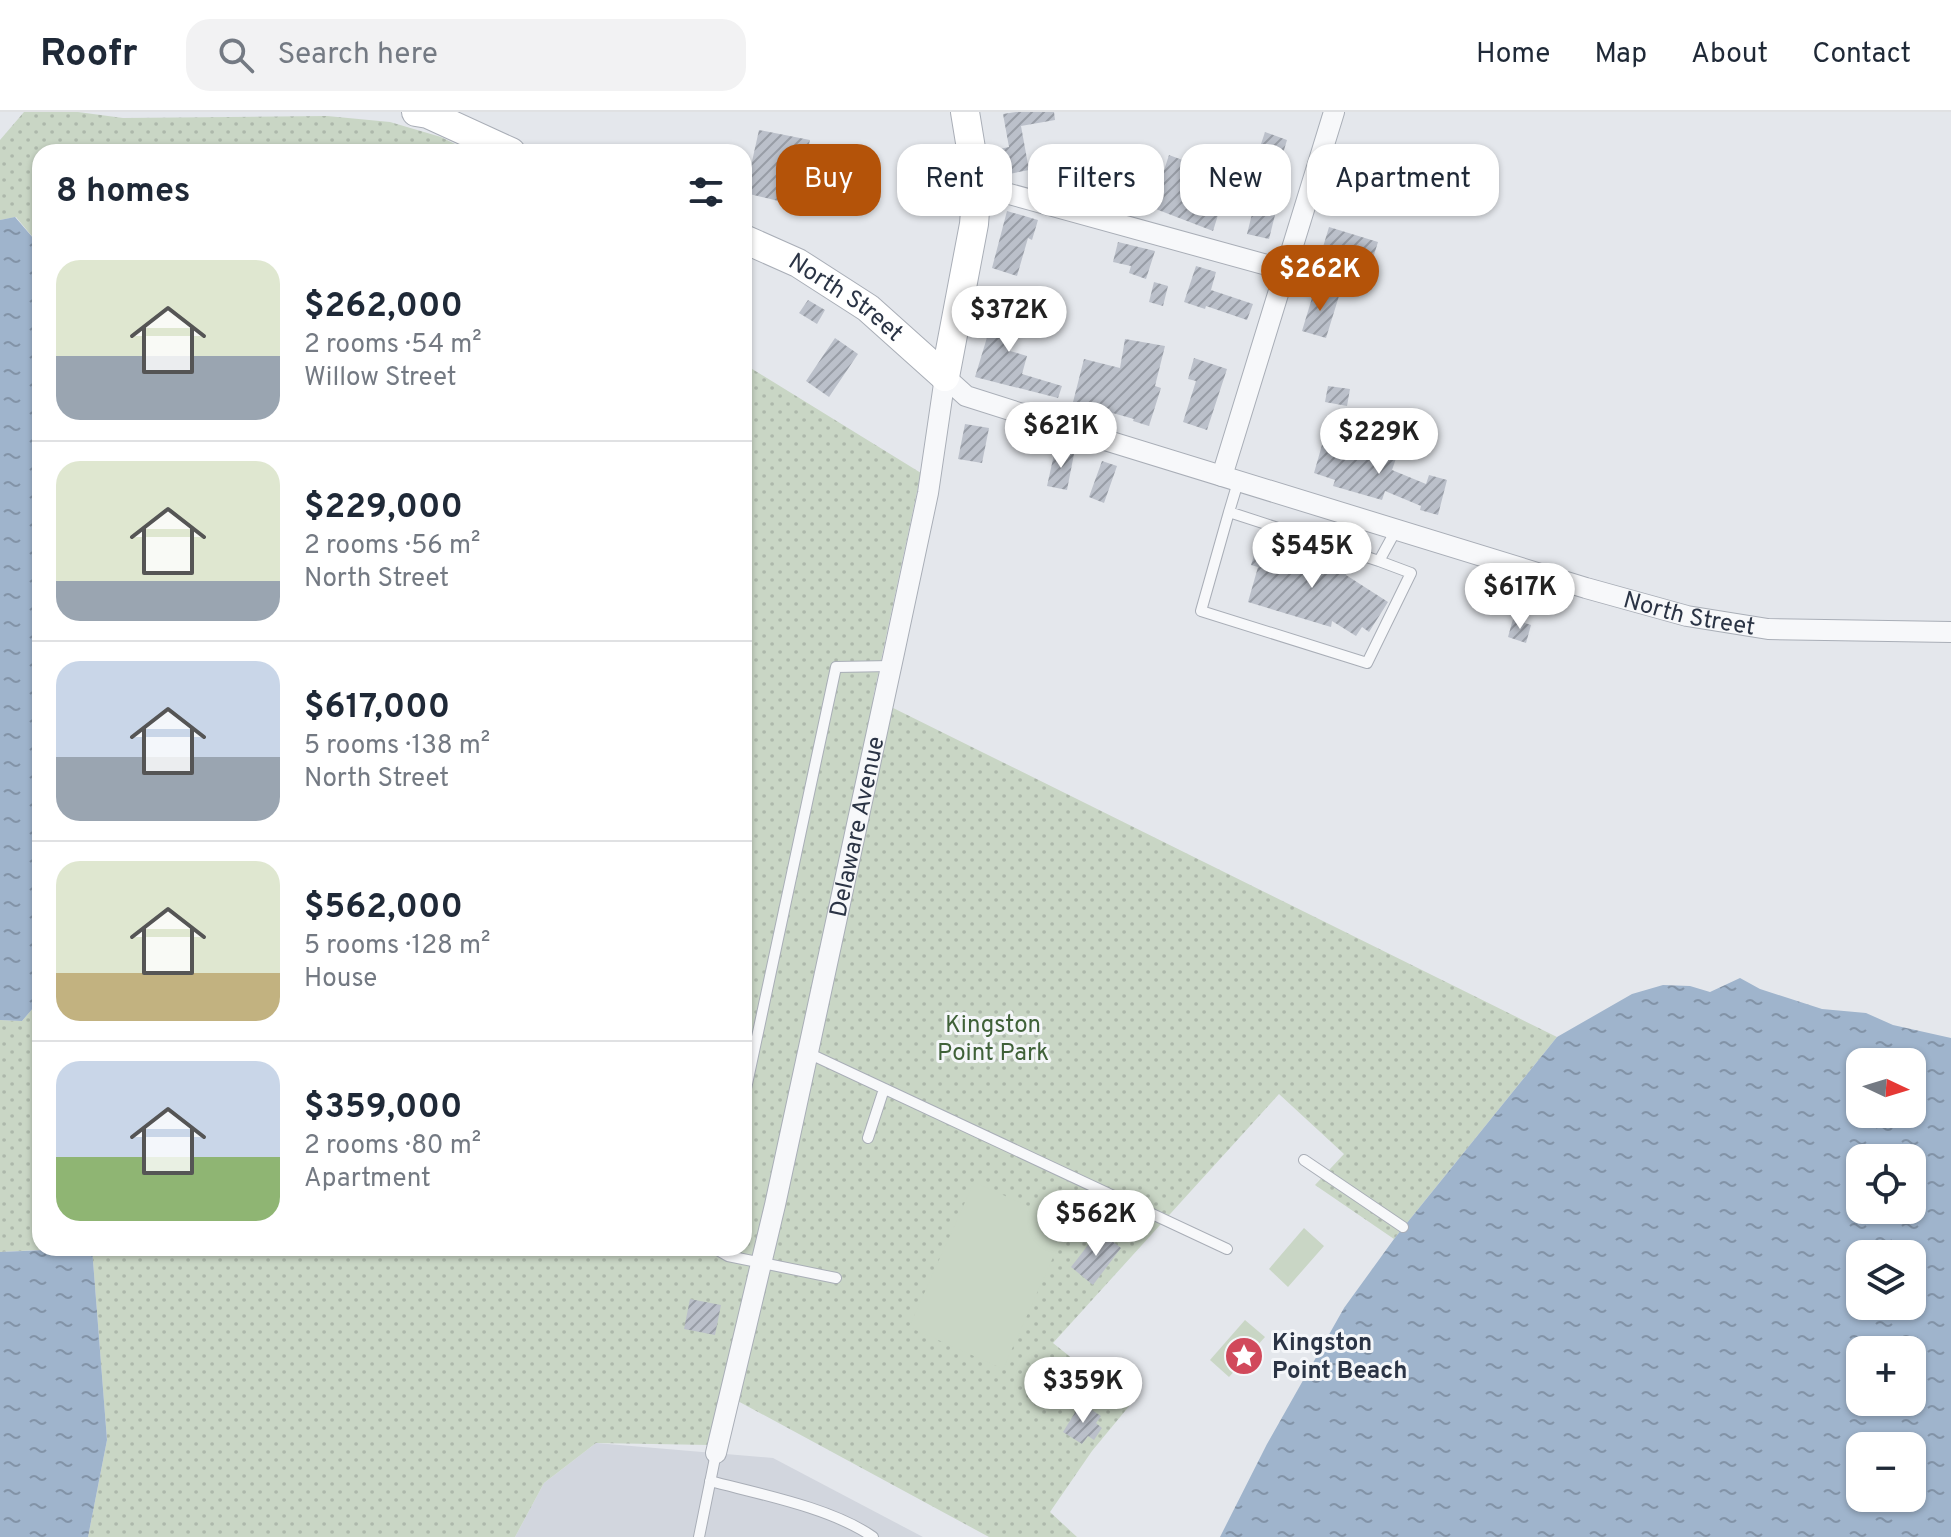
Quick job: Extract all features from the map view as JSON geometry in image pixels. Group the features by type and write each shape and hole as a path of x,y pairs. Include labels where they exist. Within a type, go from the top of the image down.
{"street":[{"path":"416,112 428,114 494,144"},
{"name":"Delaware Avenue","path":"965,112 970,144"},
{"path":"1230,479 1285,270 1334,112"},
{"path":"1012,195 1285,270"},
{"name":"Delaware Avenue","path":"716,1453 762,1262 928,493 945,377 975,216"},
{"name":"North Street","path":"752,243 798,263 868,308 966,396 1586,588 1687,616 1732,625 1830,631 1951,632"}],"lane":[{"path":"1229,512 1411,573 1367,663 1201,611 1229,512 1230,479"},
{"path":"1379,561 1396,530"},
{"path":"752,1061 836,667 891,666"},
{"path":"808,1053 1227,1249"},
{"path":"868,1138 884,1089"},
{"path":"1304,1160 1403,1227"},
{"path":"728,1256 836,1278"},
{"name":"Delaware Avenue","path":"699,1537 716,1453"},
{"path":"710,1481 824,1514 873,1537"}],"shaded area":[{"path":"596,1443 773,1458 923,1537 515,1537 544,1483"}],"green space":[{"path":"24,112 78,112 123,118 327,116 390,122 455,144 32,144 32,236 16,217 0,220 0,140"},
{"name":"Kingston Point Park","path":"752,369 921,473 873,698 1557,1037 1394,1239 1315,1185 1344,1154 1279,1094 1053,1343 1130,1405 1092,1451 1050,1512 1077,1537 989,1537 723,1393 710,1445 596,1443 544,1483 515,1537 88,1537 107,1440 93,1256 752,1256"},
{"path":"32,1009 32,1250 0,1252 0,1020 22,1021"},
{"path":"974,1182 1068,1224 1003,1369 909,1327"},
{"path":"1304,1228 1324,1246 1288,1287 1269,1269"},
{"path":"1245,1320 1265,1337 1229,1377 1210,1360"}],"water":[{"path":"15,217 32,237 32,1009 22,1021 0,1020 0,220"},
{"path":"1740,978 1760,989 1822,1009 1866,1013 1893,1025 1951,1038 1951,1537 1220,1537 1267,1444 1344,1308 1394,1239 1557,1037 1632,994 1663,985 1690,986 1710,992"},
{"path":"32,1251 32,1256 93,1256 107,1440 88,1537 0,1537 0,1252"}],"building":[{"path":"1054,112 1055,120 1021,126 1028,170 1012,173 1012,144 1008,144 1003,114"},
{"path":"759,130 810,140 809,144 776,144 776,200 752,195 752,162"},
{"path":"1265,132 1287,140 1286,144 1261,144"},
{"path":"1169,155 1180,159 1180,216 1218,216 1213,231 1164,212 1164,170"},
{"path":"1012,212 1038,220 1032,240 1028,238 1017,276 992,268 1006,216 1012,216"},
{"path":"1252,216 1275,216 1269,239 1247,234"},
{"path":"1329,227 1378,242 1369,271 1320,257"},
{"path":"1118,242 1155,251 1146,279 1129,273 1131,266 1113,262"},
{"path":"1196,266 1216,272 1211,290 1253,304 1247,320 1184,302"},
{"path":"1154,282 1168,286 1163,306 1149,302"},
{"path":"1315,288 1339,296 1326,338 1302,331"},
{"path":"999,298 1023,305 1010,351 1027,356 1022,374 1062,386 1058,398 975,377"},
{"path":"808,300 825,310 817,324 799,313"},
{"path":"835,338 858,354 829,397 806,381"},
{"path":"1125,339 1165,346 1155,386 1161,388 1149,426 1073,402 1084,359 1120,368"},
{"path":"1194,358 1227,369 1207,430 1183,422 1196,381 1188,379"},
{"path":"1328,386 1350,389 1347,406 1325,402"},
{"path":"965,424 989,428 982,463 958,459"},
{"path":"1378,437 1401,444 1392,470 1426,484 1429,475 1447,480 1438,515 1420,510 1421,506 1385,491 1382,500 1333,486 1335,480 1314,473 1322,445 1371,456"},
{"path":"1055,450 1074,454 1067,490 1047,486"},
{"path":"1102,461 1117,466 1104,503 1089,497"},
{"path":"1259,540 1347,570 1346,575 1388,602 1369,632 1362,627 1356,636 1332,621 1331,627 1248,602 1258,567 1251,565"},
{"path":"1513,619 1531,625 1526,643 1508,637"},
{"path":"1099,1231 1121,1248 1093,1285 1071,1267"},
{"path":"690,1299 721,1305 715,1335 684,1329"},
{"path":"1081,1403 1101,1416 1096,1423 1102,1428 1094,1440 1088,1436 1082,1444 1063,1432"}],"place":[{"name":"Kingston Point Beach","path":"1244,1356"}]}
